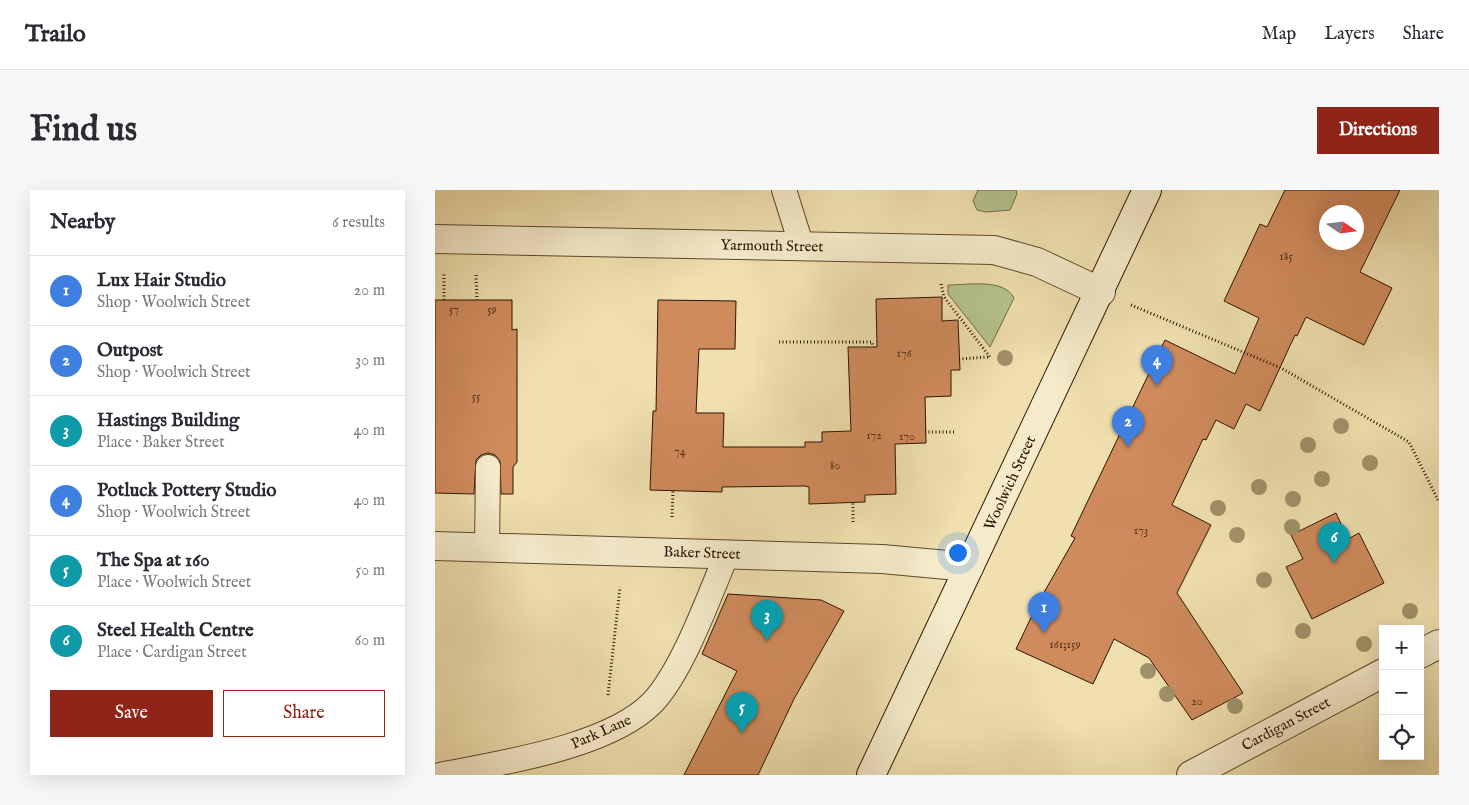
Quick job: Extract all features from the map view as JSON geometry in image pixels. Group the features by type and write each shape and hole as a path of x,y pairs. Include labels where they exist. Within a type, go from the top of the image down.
{"street":[{"name":"Woolwich Street","path":"871,775 1101,292 1147,190"},
{"name":"Yarmouth Street","path":"435,239 994,250 1037,262 1101,292"},
{"name":"Baker Street","path":"435,546 882,559 969,567"},
{"path":"1424,652 1439,644"},
{"name":"Cardigan Street","path":"1191,775 1379,675"}],"lane":[{"path":"784,190 802,247"},
{"path":"487,547 488,467"},
{"name":"Park Lane","path":"440,775 577,745 627,722 653,702 673,675 727,554"}],"path":[{"path":"444,270 444,300"},
{"path":"476,270 477,300"},
{"path":"939,278 944,297 990,357 959,359"},
{"path":"1101,292 1281,368 1409,442 1439,502"},
{"path":"779,342 872,342 873,347"},
{"path":"925,432 955,432"},
{"path":"672,520 673,491"},
{"path":"853,503 853,522"},
{"path":"606,699 620,586"}],"green space":[{"path":"978,190 1016,190 1017,194 1010,210 986,212 977,210 973,201"},
{"path":"948,285 994,285 1009,292 1014,298 990,347 948,294"}],"building":[{"path":"1285,190 1400,190 1360,272 1392,288 1364,345 1306,317 1297,336 1295,335 1260,411 1246,404 1234,429 1216,420 1206,440 1203,439 1172,505 1211,525 1177,593 1243,693 1192,720 1149,658 1114,639 1093,684 1016,649 1038,603 1075,538 1071,536 1165,340 1235,374 1259,318 1224,301 1260,224 1267,227"},
{"path":"942,297 942,321 958,320 960,370 951,370 951,396 925,397 926,443 895,444 896,494 865,495 865,502 809,504 809,487 805,486 722,487 722,492 650,490 653,411 656,411 658,300 736,301 735,349 699,349 696,413 724,413 723,447 805,447 805,442 822,442 822,432 851,431 848,347 877,347 876,299"},
{"path":"435,300 512,300 512,330 517,329 517,462 513,467 513,494 501,494 500,461 495,455 488,453 481,455 476,460 474,494 435,493"},
{"path":"1336,513 1348,539 1359,533 1384,583 1312,619 1286,567 1303,559 1291,535"},
{"path":"728,594 821,600 844,611 794,699 758,775 684,775 737,671 702,654"}],"place":[{"name":"Potluck Pottery Studio","path":"1157,386"},
{"name":"Outpost","path":"1128,447"},
{"name":"Steel Health Centre","path":"1334,563"},
{"name":"Lux Hair Studio","path":"1044,633"},
{"name":"Hastings Building","path":"767,641"},
{"name":"The Spa at 160","path":"742,733"}]}
